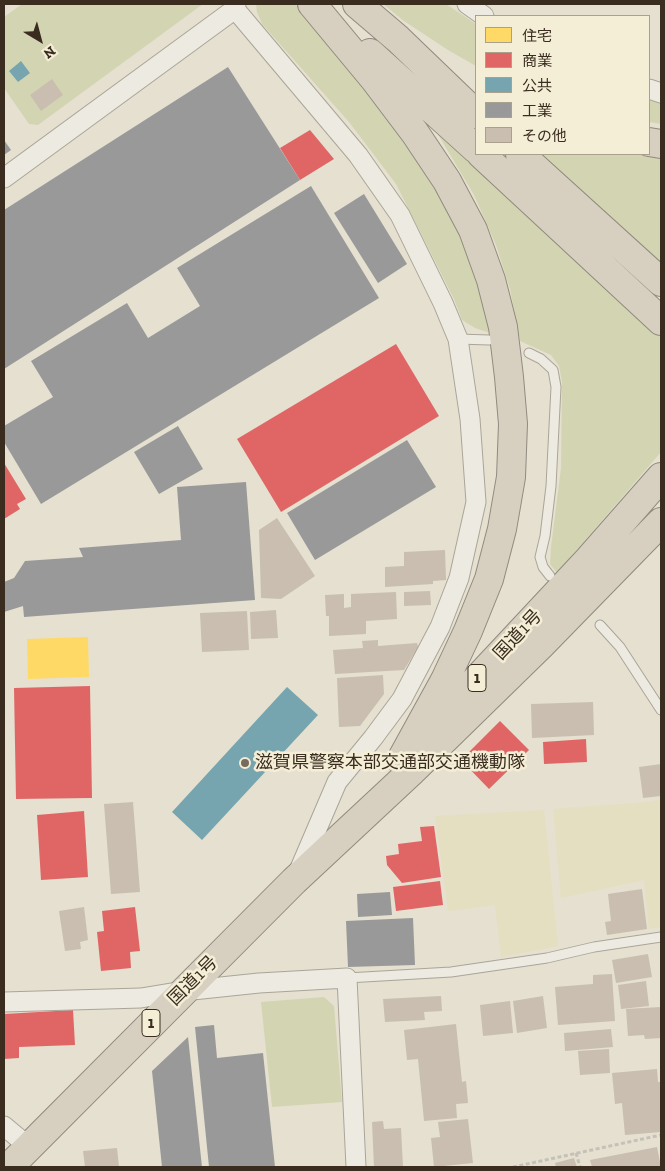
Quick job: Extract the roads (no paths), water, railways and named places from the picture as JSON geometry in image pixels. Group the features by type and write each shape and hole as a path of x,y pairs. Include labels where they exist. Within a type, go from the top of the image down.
{"highway":[{"path":"312,4 376,80 447,181 473,230 491,280 503,327 510,377 513,424 511,477 502,529 489,579 468,631 445,680 401,760"},
{"path":"316,4 475,148"},
{"path":"357,4 398,39 475,113"},
{"path":"398,39 442,68 475,86"},
{"path":"482,155 661,321"},
{"path":"521,155 661,282"},
{"name":"国道1号","path":"294,881 401,760 589,559 661,477"},
{"name":"国道1号","path":"9,1167 294,881 412,771 542,645 661,522"}],"street":[{"path":"467,4 483,15"},
{"path":"4,178 236,6 358,156 400,215 443,303 458,339 470,419 476,502 459,578 440,627 402,699 337,782 294,881"},
{"path":"4,1002 140,998 260,983 347,978 356,1167"},
{"path":"4,1126 28,1146"}],"lane":[{"path":"458,339 489,340"},
{"path":"529,353 541,359 553,370 556,387 551,486 545,536 540,557 543,567 550,576"},
{"path":"600,625 620,647 661,710"},
{"path":"347,978 451,972 547,958 594,947 661,937"}],"place":[{"name":"滋賀県警察本部交通部交通機動隊","path":"245,763"}]}
